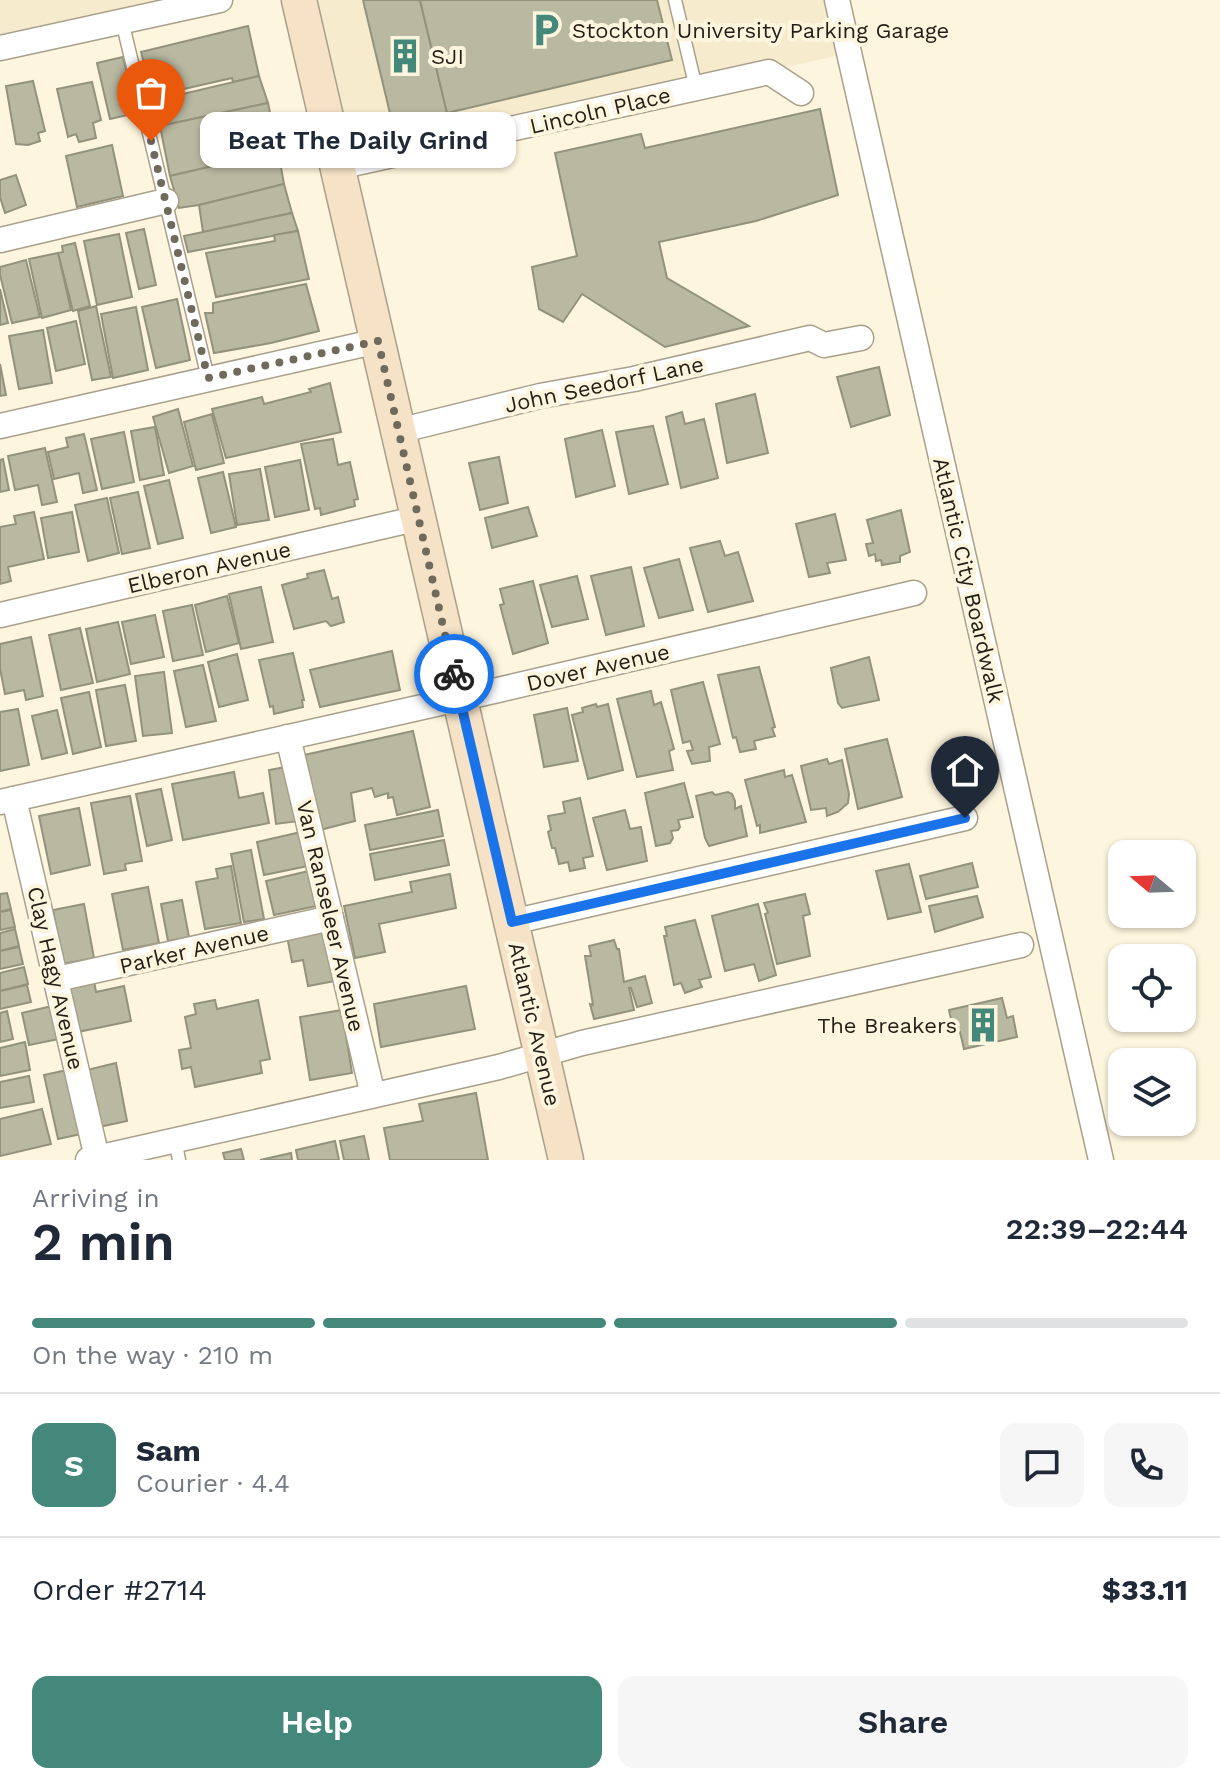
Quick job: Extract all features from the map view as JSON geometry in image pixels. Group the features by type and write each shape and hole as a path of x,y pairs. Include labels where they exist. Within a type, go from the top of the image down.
{"main road":[{"name":"Atlantic Avenue","path":"299,0 566,1160"}],"street":[{"path":"0,48 220,0"},
{"name":"Atlantic City Boardwalk","path":"837,0 1101,1160"},
{"name":"Lincoln Place","path":"338,167 769,72 801,93"},
{"path":"0,240 166,201"},
{"name":"John Seedorf Lane","path":"398,431 540,396 634,379 810,338 824,345 861,338"},
{"path":"0,426 378,341"},
{"name":"Elberon Avenue","path":"0,615 419,518"},
{"name":"Dover Avenue","path":"7,801 914,593"},
{"name":"Van Ranseleer Avenue","path":"288,737 373,1095"},
{"name":"Clay Hagy Avenue","path":"7,801 57,979 92,1159"},
{"path":"512,922 965,818"},
{"name":"Parker Avenue","path":"57,979 331,918"},
{"path":"92,1159 177,1150 373,1095 1021,945"}],"lane":[{"path":"675,0 696,88"},
{"path":"122,21 208,378"}],"shaded area":[{"path":"0,0 220,0 0,48"},
{"path":"299,0 837,0 849,53 338,167"}],"building":[{"name":"SJI","path":"363,0 420,0 447,113 393,126"},
{"name":"Stockton University Parking Garage","path":"420,0 657,0 672,60 447,113"},
{"path":"248,26 259,76 233,82 232,78 153,96 141,52"},
{"path":"123,57 136,113 110,119 97,63"},
{"path":"259,76 268,103 160,126 153,101"},
{"path":"33,81 45,131 38,133 40,141 28,145 16,144 6,86"},
{"path":"92,82 101,120 93,123 96,138 79,142 76,134 68,137 57,89"},
{"path":"268,103 278,151 170,176 160,126"},
{"path":"820,109 838,195 756,221 659,242 667,278 749,326 665,347 582,294 563,322 539,309 532,267 577,256 555,153 641,134 645,148"},
{"path":"112,145 123,196 77,207 66,156"},
{"path":"278,151 284,184 179,208 170,176"},
{"path":"16,175 26,205 5,213 0,197 0,180"},
{"path":"284,184 292,213 203,232 199,205"},
{"path":"292,213 298,231 188,252 184,236"},
{"path":"144,229 156,285 139,289 126,233"},
{"path":"298,231 309,279 216,297 206,253 275,241 274,235"},
{"path":"119,234 132,297 97,305 84,241"},
{"path":"75,243 90,306 73,311 58,253 63,252 62,246"},
{"path":"58,253 71,310 42,318 29,259"},
{"path":"26,260 40,317 12,323 0,267"},
{"path":"306,284 319,331 214,353 205,313 213,313 213,303"},
{"path":"0,289 8,323 0,325"},
{"path":"177,299 190,360 156,368 142,307"},
{"path":"96,306 111,377 92,380 78,311"},
{"path":"136,307 148,370 113,378 101,314"},
{"path":"76,321 85,364 56,371 47,328"},
{"path":"43,330 52,383 19,389 9,336"},
{"path":"0,364 6,395 0,396"},
{"path":"879,367 890,415 851,427 837,377"},
{"path":"330,383 341,432 226,458 212,409 262,397 264,404 311,392 309,389"},
{"path":"755,394 768,453 727,463 716,404"},
{"path":"178,409 193,466 169,473 153,417"},
{"path":"682,412 685,424 704,419 718,478 681,488 666,417"},
{"path":"212,414 224,463 196,470 184,422"},
{"path":"653,426 668,484 629,494 616,432"},
{"path":"155,427 164,475 140,480 131,431"},
{"path":"602,430 615,486 576,497 565,439"},
{"path":"124,432 134,482 102,489 91,439"},
{"path":"84,434 97,490 83,493 79,473 54,479 48,452 68,447 66,438"},
{"path":"333,439 338,465 350,462 358,499 354,500 355,506 321,515 320,508 315,509 301,444"},
{"path":"45,448 57,502 42,505 38,485 15,490 8,456"},
{"path":"499,457 508,503 480,510 469,463"},
{"path":"3,459 9,490 0,492 0,460"},
{"path":"300,460 309,510 275,517 265,467"},
{"path":"260,469 269,520 237,525 229,474"},
{"path":"223,472 236,527 211,533 198,478"},
{"path":"169,480 183,538 158,544 144,486"},
{"path":"138,492 150,548 122,554 110,498"},
{"path":"107,498 119,553 88,561 75,505"},
{"path":"528,507 537,536 492,548 485,518"},
{"path":"901,510 910,552 900,556 900,562 882,565 881,560 876,561 875,554 869,556 866,544 873,543 867,520"},
{"path":"34,512 44,559 8,567 11,581 0,584 0,527 16,524 14,516"},
{"path":"72,512 79,552 48,558 41,518"},
{"path":"835,514 846,560 827,563 830,573 809,577 796,524"},
{"path":"720,541 725,556 738,552 753,601 708,612 690,548"},
{"path":"679,559 693,610 659,618 644,568"},
{"path":"631,567 644,626 606,635 591,576"},
{"path":"324,570 332,599 338,597 344,622 331,626 326,621 294,629 282,585"},
{"path":"577,576 588,619 552,627 540,585"},
{"path":"533,581 548,643 513,654 500,605 504,604 500,589"},
{"path":"261,587 273,642 241,649 229,594"},
{"path":"227,596 239,643 206,652 195,605"},
{"path":"192,605 203,655 173,661 163,611"},
{"path":"155,615 164,657 131,664 122,622"},
{"path":"118,622 130,674 97,682 86,629"},
{"path":"80,628 93,683 61,690 49,635"},
{"path":"31,637 43,696 26,700 24,690 5,694 0,669 0,644"},
{"path":"392,651 400,690 320,707 310,670"},
{"path":"293,653 303,707 274,714 259,660"},
{"path":"237,654 248,700 219,707 208,662"},
{"path":"869,657 879,700 842,708 838,703 831,668"},
{"path":"203,665 216,721 186,727 174,671"},
{"path":"759,667 775,736 754,741 756,749 740,752 736,737 733,738 718,675"},
{"path":"164,672 172,733 143,736 135,676"},
{"path":"703,682 720,744 709,747 710,761 692,764 687,751 693,750 690,741 683,743 671,690"},
{"path":"125,685 136,741 106,746 96,690"},
{"path":"651,691 654,705 661,702 674,749 669,751 673,770 637,777 617,699"},
{"path":"89,692 101,747 73,754 61,698"},
{"path":"596,704 597,707 608,704 623,770 588,779 572,715"},
{"path":"567,708 578,761 544,767 534,715"},
{"path":"18,709 29,765 0,771 0,712"},
{"path":"57,710 67,753 42,759 32,716"},
{"path":"413,731 430,807 397,815 393,797 388,798 388,793 375,797 372,788 351,793 355,821 320,830 304,755"},
{"path":"887,739 902,797 858,809 845,749"},
{"path":"827,759 829,764 842,760 849,794 848,803 827,816 826,808 811,810 801,766"},
{"path":"291,766 299,821 276,824 269,770"},
{"path":"784,770 785,777 792,775 806,822 760,833 745,780"},
{"path":"234,772 239,798 263,793 269,823 183,840 172,784"},
{"path":"684,783 693,817 678,820 680,827 671,831 673,838 670,843 656,846 645,793"},
{"path":"161,789 172,840 147,846 136,794"},
{"path":"712,792 715,795 732,794 735,809 741,806 747,836 709,846 696,796"},
{"path":"130,796 142,861 125,864 126,870 104,874 91,803"},
{"path":"580,798 593,856 583,858 585,868 570,871 568,862 559,864 555,848 552,848 548,816 565,813 563,802"},
{"path":"79,808 90,865 51,874 39,816"},
{"path":"438,810 443,836 370,850 365,825"},
{"path":"625,810 630,829 641,827 647,861 607,870 593,818"},
{"path":"301,832 308,866 264,875 257,842"},
{"path":"444,840 449,865 375,880 370,854"},
{"path":"251,850 264,919 244,922 231,854"},
{"path":"972,863 978,887 926,899 920,876"},
{"path":"909,864 921,912 888,919 876,871"},
{"path":"231,866 241,923 205,929 196,882 218,878 216,869"},
{"path":"313,870 321,905 274,915 266,881"},
{"path":"450,874 456,908 379,924 385,952 355,958 344,906 412,892 410,882"},
{"path":"148,887 159,943 123,950 112,894"},
{"path":"7,893 11,909 0,912 0,894"},
{"path":"805,894 810,914 803,916 810,956 777,964 764,903"},
{"path":"977,896 983,917 935,932 929,906"},
{"path":"182,900 189,937 168,941 161,904"},
{"path":"84,904 94,958 63,964 53,910"},
{"path":"758,904 776,975 759,981 754,964 725,971 712,916"},
{"path":"11,910 15,927 0,930 0,912"},
{"path":"695,920 711,977 699,980 702,987 685,993 681,983 674,985 665,927"},
{"path":"324,924 335,981 308,986 303,960 292,962 286,931"},
{"path":"15,929 19,946 0,951 0,933"},
{"path":"614,940 619,949 624,982 645,976 652,1003 637,1007 629,988 634,1010 594,1019 585,956 591,956 589,946"},
{"path":"19,947 23,964 0,969 0,951"},
{"path":"24,967 28,984 0,991 0,973"},
{"path":"94,981 96,992 124,986 131,1021 78,1032 69,986"},
{"path":"27,985 31,1002 0,1009 0,991"},
{"path":"466,986 475,1029 381,1047 374,1004"},
{"name":"The Breakers","path":"1002,998 1007,1018 1013,1016 1017,1037 964,1049 960,1032 954,1033 949,1010"},
{"path":"215,1000 217,1009 258,1000 270,1059 260,1061 262,1073 195,1087 191,1067 182,1069 179,1050 191,1048 185,1017 196,1014 194,1004"},
{"path":"52,1006 59,1039 29,1045 22,1013"},
{"path":"342,1010 352,1073 310,1080 300,1017"},
{"path":"7,1011 13,1039 0,1042 0,1013"},
{"path":"25,1042 30,1070 0,1076 0,1048"},
{"path":"116,1063 127,1121 99,1127 87,1070"},
{"path":"67,1070 81,1134 58,1139 44,1075"},
{"path":"29,1076 34,1102 0,1108 0,1082"},
{"path":"476,1093 488,1160 390,1160 384,1128 423,1121 419,1104"},
{"path":"42,1109 51,1144 0,1156 0,1119"},
{"path":"364,1136 369,1160 344,1160 340,1141"},
{"path":"335,1141 339,1160 298,1160 296,1150"},
{"path":"241,1149 244,1160 225,1160 223,1153"},
{"path":"291,1153 292,1160 260,1160"}],"way so far":[{"path":"151,141 208,378 378,341 454,674"}],"place":[{"name":"Stockton University Parking Garage","path":"546,30"},
{"name":"SJI","path":"405,56"},
{"name":"Beat The Daily Grind","path":"151,141"},
{"name":"The Breakers","path":"983,1025"}],"route":[{"path":"454,674 512,922 965,818"}]}
